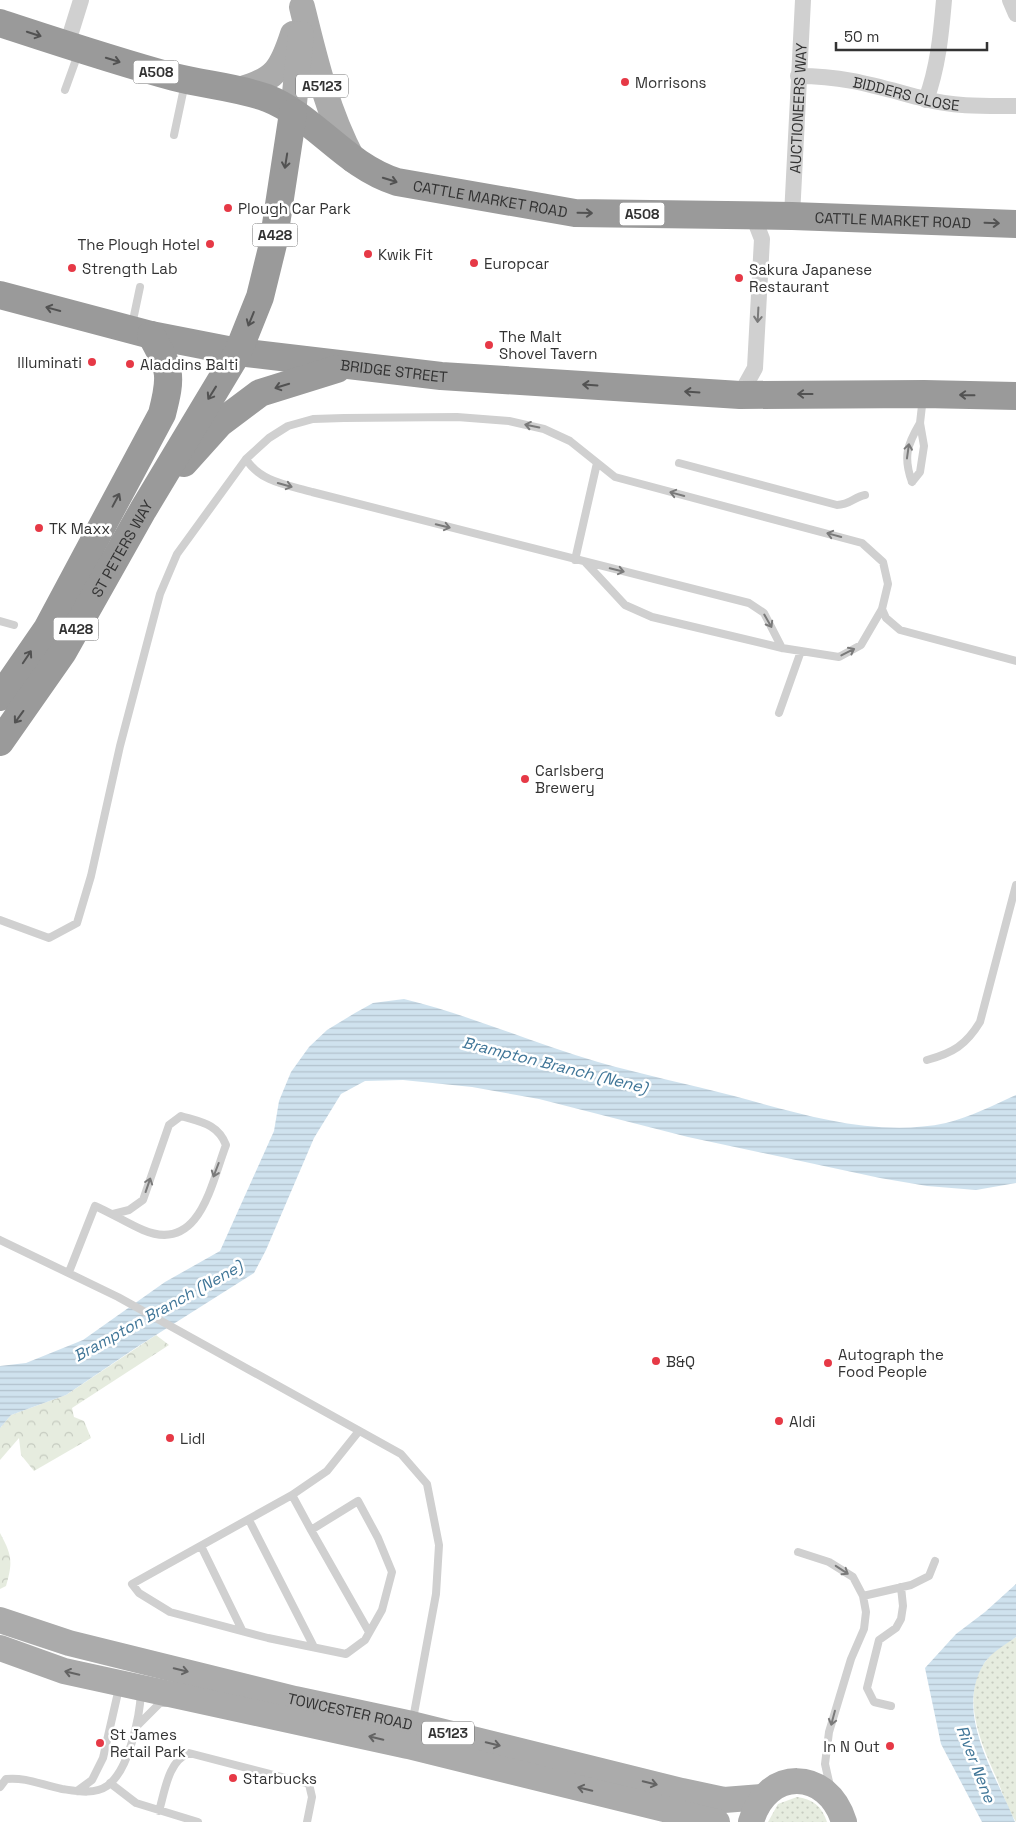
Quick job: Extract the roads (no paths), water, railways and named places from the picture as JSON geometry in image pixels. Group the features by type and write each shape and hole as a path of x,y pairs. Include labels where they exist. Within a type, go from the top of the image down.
{"highway":[{"name":"CATTLE MARKET ROAD","path":"0,23 116,62 185,80 239,90 268,99 293,113 354,161 378,176 397,182 575,213 792,216 1016,224"},
{"name":"A428","path":"238,352 260,298 274,244 293,113"},
{"name":"BRIDGE STREET","path":"0,295 141,332 238,352 441,376 740,395 924,394 1016,396"},
{"name":"ST PETERS WAY","path":"0,697 47,629 162,414 170,384 168,371 165,360 141,332"},
{"name":"ST PETERS WAY","path":"0,742 63,652 143,510 238,352"},
{"path":"143,510 220,423 260,392 345,366"}],"main road":[{"name":"A5123","path":"239,90 267,80 281,67 302,3"},
{"name":"A5123","path":"293,113 301,51 302,3"},
{"name":"A5123","path":"302,3 320,81 337,130 354,161"},
{"name":"TOWCESTER ROAD","path":"0,1620 69,1643 128,1674 255,1711 410,1735 724,1800 762,1797"},
{"name":"TOWCESTER ROAD","path":"0,1648 64,1671 128,1674 295,1699 410,1735 717,1822"},
{"name":"A5123","path":"762,1797 779,1784 801,1781 822,1788 832,1796"},
{"path":"832,1796 838,1805 844,1822"},
{"path":"751,1822 756,1806 762,1797"}],"street":[{"path":"74,47 81,0"},
{"name":"AUCTIONEERS WAY","path":"792,216 803,0"},
{"path":"926,100 934,77 940,48 944,0"},
{"path":"1010,0 1016,14"},
{"name":"BIDDERS CLOSE","path":"798,76 859,81 926,100 963,105 1016,106"},
{"path":"740,395 754,368 762,239 752,216"}],"lane":[{"path":"65,90 74,47"},
{"path":"174,135 185,80"},
{"path":"140,286 141,332"},
{"path":"920,422 909,441 907,450 906,465 912,482 920,472 924,446 920,422 924,394"},
{"path":"0,920 49,938 77,923 91,876 120,746 160,594 177,554 246,459 270,438 288,426 313,419 457,418 509,421 544,429 570,441 615,476 862,543 883,562 888,584 882,609 860,646 839,657 782,648 652,617 625,605 586,563"},
{"path":"246,459 257,473 270,480 586,563 749,603 764,614 782,648"},
{"path":"575,560 597,463"},
{"path":"680,463 837,505 851,503 858,496 866,495"},
{"path":"882,609 886,618 900,630 1016,661"},
{"path":"0,621 14,625"},
{"path":"779,713 801,651"},
{"path":"927,1060 957,1048 970,1038 980,1022 1016,885"},
{"path":"69,1272 95,1206 144,1230 164,1235 181,1232 198,1218 226,1145 222,1134 205,1123 181,1116 169,1125 143,1200 129,1210 113,1214"},
{"path":"0,1240 118,1297 401,1454 427,1484 439,1545 436,1594 410,1735"},
{"path":"312,1530 358,1501 378,1538 392,1572 382,1610 370,1632 365,1640 346,1654 170,1612 139,1594 132,1584 292,1496 327,1471 359,1431"},
{"path":"292,1496 370,1632"},
{"path":"249,1520 314,1647"},
{"path":"201,1546 242,1630"},
{"path":"798,1552 829,1562 845,1572 852,1577 864,1596 866,1612 864,1629 851,1659 829,1732 825,1764 832,1796"},
{"path":"864,1596 900,1587 929,1576 935,1561"},
{"path":"891,1706 874,1702 867,1688 880,1640 896,1628 900,1619 903,1606 900,1587"},
{"path":"0,1787 6,1779 19,1777 77,1791 92,1791 106,1787 124,1764 140,1711 128,1674"},
{"path":"77,1791 92,1780 103,1758 128,1674"},
{"path":"136,1727 160,1703 255,1711"},
{"path":"159,1811 173,1765 182,1755 189,1752 310,1784 312,1797 307,1822"},
{"path":"110,1783 136,1803 198,1822"}],"water":[{"name":"Brampton Branch (Nene)","path":"404,999 453,1013 598,1062 839,1122 893,1128 920,1127 946,1123 973,1114 1016,1095 1016,1183 976,1190 927,1186 880,1178 688,1137 539,1099 472,1087 403,1080 365,1081 341,1094 314,1138 266,1250 254,1273 137,1347 66,1395 11,1415 0,1428 0,1366 26,1363 83,1340 165,1282 220,1251 274,1131 279,1101 291,1072 309,1047 327,1030 373,1003"},
{"name":"River Nene","path":"1016,1584 1016,1637 997,1650 985,1662 975,1686 973,1706 982,1746 1015,1822 982,1822 941,1744 925,1668 956,1634 985,1612"}],"place":[{"name":"Morrisons","path":"625,82"},
{"name":"Plough Car Park","path":"228,208"},
{"name":"The Plough Hotel","path":"210,244"},
{"name":"Kwik Fit","path":"368,254"},
{"name":"Europcar","path":"474,263"},
{"name":"Strength Lab","path":"72,268"},
{"name":"Sakura Japanese Restaurant","path":"739,278"},
{"name":"The Malt Shovel Tavern","path":"489,345"},
{"name":"Illuminati","path":"92,362"},
{"name":"Aladdins Balti","path":"130,364"},
{"name":"TK Maxx","path":"39,528"},
{"name":"Carlsberg Brewery","path":"525,779"},
{"name":"B&Q","path":"656,1361"},
{"name":"Autograph the Food People","path":"828,1363"},
{"name":"Aldi","path":"779,1421"},
{"name":"Lidl","path":"170,1438"},
{"name":"St James Retail Park","path":"100,1743"},
{"name":"In N Out","path":"890,1746"},
{"name":"Starbucks","path":"233,1778"}]}
